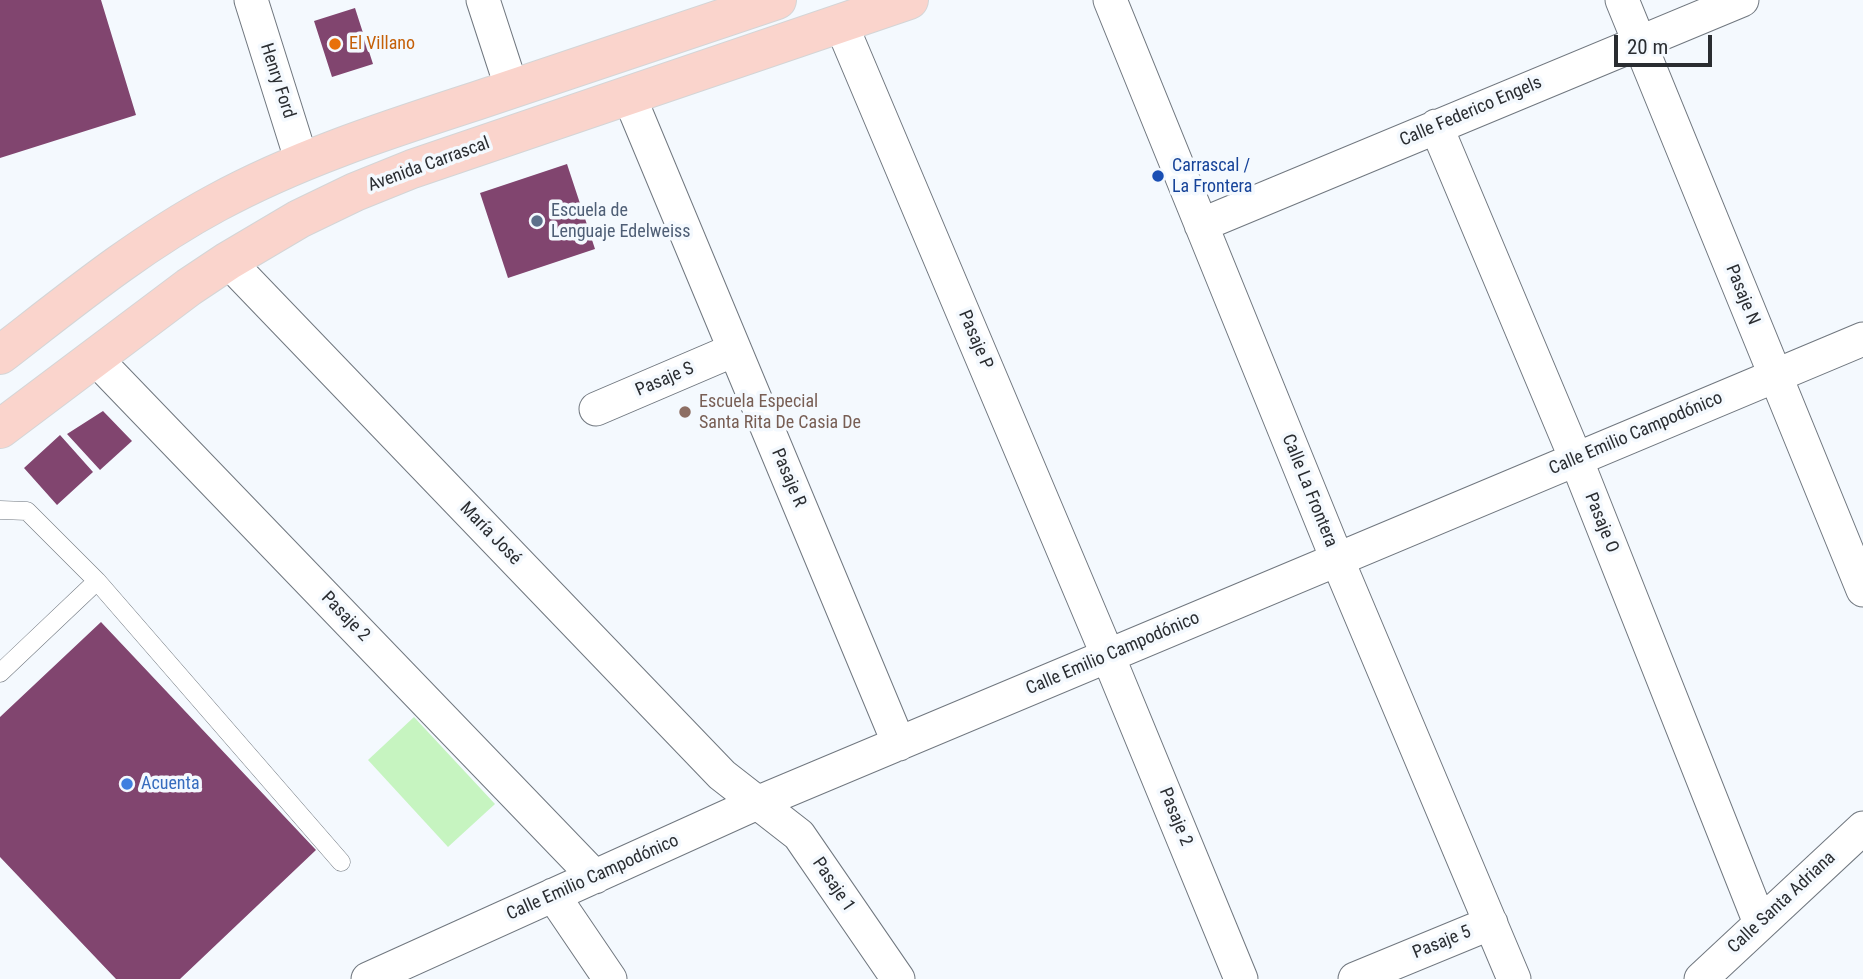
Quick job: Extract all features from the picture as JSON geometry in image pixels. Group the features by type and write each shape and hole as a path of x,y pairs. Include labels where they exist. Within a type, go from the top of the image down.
{"main road":[{"path":"0,355 163,233 215,203 302,162 346,144 512,89 715,10 777,0"},
{"name":"Avenida Carrascal","path":"0,429 228,261 299,219 366,187 909,0"}],"street":[{"name":"Henry Ford","path":"251,0 302,162"},
{"path":"483,0 512,89"},
{"name":"Calle La Frontera","path":"1110,0 1337,559 1514,979"},
{"name":"Pasaje N","path":"1622,0 1863,590"},
{"name":"Calle Federico Engels","path":"1201,225 1742,0"},
{"name":"Pasaje P","path":"841,24 1108,656"},
{"name":"Pasaje R","path":"629,96 899,744"},
{"name":"Pasaje O","path":"1436,126 1576,459 1760,923"},
{"name":"María José","path":"228,261 722,775 757,803"},
{"name":"Calle Emilio Campodónico","path":"368,979 407,971 553,895 757,803 1863,338"},
{"name":"Pasaje S","path":"596,409 734,350"},
{"name":"Pasaje 2","path":"95,358 595,877"},
{"name":"Pasaje 2","path":"1108,656 1241,979"},
{"name":"Pasaje 1","path":"757,803 800,835 898,979"},
{"name":"Calle Santa Adriana","path":"1701,979 1863,828"},
{"path":"553,895 610,979"},
{"name":"Pasaje 5","path":"1355,979 1491,923"}],"lane":[{"path":"0,509 27,511 97,581 341,862"},
{"path":"0,673 97,581"}],"green space":[{"path":"414,717 495,804 448,847 368,760"}],"building":[{"path":"0,0 101,0 136,115 0,158"},
{"path":"355,8 373,64 332,77 314,21"},
{"name":"Escuela de Lenguaje Edelweiss","path":"567,164 595,249 508,278 480,193"},
{"path":"103,411 132,441 100,470 67,434"},
{"path":"60,435 93,472 57,505 24,468"},
{"name":"Acuenta","path":"101,622 316,850 180,979 116,979 0,857 0,717"}],"place":[{"name":"El Villano","path":"335,44"},
{"name":"Carrascal / La Frontera","path":"1158,176"},
{"name":"Escuela de Lenguaje Edelweiss","path":"537,221"},
{"name":"Escuela Especial Santa Rita De Casia De","path":"685,412"},
{"name":"Acuenta","path":"127,784"}]}
